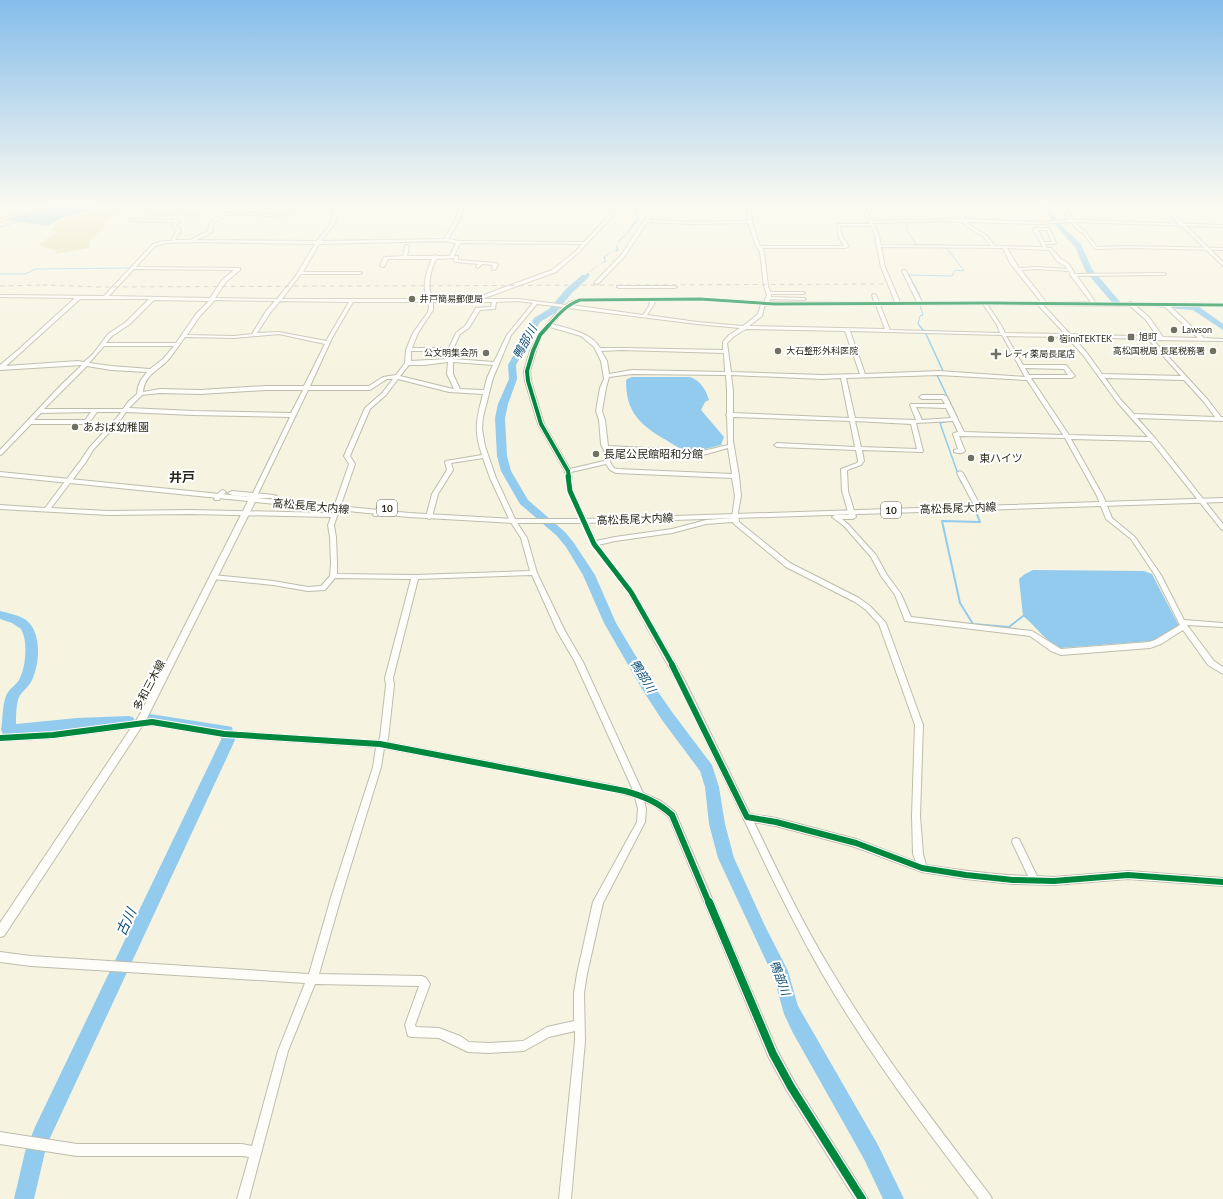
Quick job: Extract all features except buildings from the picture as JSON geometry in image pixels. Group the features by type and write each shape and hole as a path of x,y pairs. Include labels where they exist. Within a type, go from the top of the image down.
{"main road":[{"name":"高松長尾大内線","path":"0,469 71,479 220,496 253,498 336,509 516,518 735,515 850,509 1199,498 1223,495"},
{"name":"高松長尾大内線","path":"0,474 71,479"},
{"name":"多和三木線","path":"0,932 139,724 168,672 213,577 253,498"},
{"name":"高松長尾大内線","path":"1199,498 1223,500"}],"street":[{"path":"105,298 140,261"},
{"path":"253,336 268,312 300,273 307,261"},
{"path":"382,266 385,261"},
{"path":"213,577 308,588 323,588 333,576 333,537 331,525 352,464 347,456 368,408 384,394 408,363 408,350 417,330 430,312 431,301 427,291 427,286 430,265 432,261"},
{"path":"456,261 479,265 496,264 494,269"},
{"path":"477,300 554,271 566,261"},
{"path":"596,283 618,261"},
{"path":"735,515 738,504 736,476 731,446 729,374 725,343 727,339 760,315 768,296 763,261"},
{"path":"882,261 898,304"},
{"path":"1013,261 1067,336 1085,354 1119,401 1153,439 1223,528"},
{"path":"1061,261 1066,264 1094,303"},
{"path":"47,509 71,479 91,449 140,394 141,387 151,371 160,365 231,274 238,269 134,268"},
{"path":"1018,269 1036,268 1070,270"},
{"path":"904,271 920,303"},
{"path":"300,273 360,273"},
{"path":"1073,275 1164,274"},
{"path":"619,287 675,287"},
{"path":"665,287 666,299"},
{"path":"791,293 793,299"},
{"path":"768,296 803,293"},
{"path":"874,295 888,331"},
{"path":"0,296 212,300 494,300 536,302 697,323 743,327 1223,340"},
{"path":"768,296 804,299"},
{"path":"78,298 0,368 69,363 151,371"},
{"path":"0,453 31,422 62,386 86,364 110,335 128,323 152,299"},
{"path":"644,316 651,306 653,299"},
{"path":"986,1199 883,1060 839,994 802,928 670,660 631,592 594,544 570,491 568,471 541,424 528,381 528,371 533,351 540,335 565,306 580,300 700,299 765,304 898,304 984,302 1223,305"},
{"path":"458,391 450,374 451,349 458,333 467,327 478,309 493,308 494,300"},
{"path":"253,498 306,387 352,301"},
{"path":"536,302 509,335 495,364 486,392 480,417 479,429 485,456 516,518 524,538 534,573 561,631 579,662 640,796 641,822 598,902 579,993 580,1041 565,1199"},
{"path":"984,302 1028,378 1050,409 1067,437 1109,519 1133,538 1154,570 1183,624 1211,663 1223,671"},
{"path":"1132,305 1150,321 1162,338"},
{"path":"1166,305 1202,339"},
{"path":"549,325 584,335 594,343 604,361 607,376 603,388 599,411 608,454 607,462 612,469 616,471 736,476"},
{"path":"847,330 863,376"},
{"path":"184,336 253,336 279,334 328,344"},
{"path":"1148,338 1221,419"},
{"path":"103,344 177,344"},
{"path":"408,350 451,349"},
{"path":"598,350 622,349 725,352"},
{"path":"408,363 450,360 495,364"},
{"path":"607,376 632,372 843,377 954,373 1028,378 1072,376 1066,367 1021,366"},
{"path":"1102,376 1185,378"},
{"path":"140,394 160,391 200,392 259,388 370,388 384,377 397,377 449,390 486,392"},
{"path":"843,377 861,461 859,464 844,469 845,491 853,516 835,517 846,525 874,556 884,576 898,594 908,619 1032,634 1039,637 1056,651 1061,652 1150,645 1158,642 1183,624 1223,625"},
{"path":"922,396 944,397 962,434"},
{"path":"920,422 913,405 948,406"},
{"path":"41,411 94,412 141,410 186,413 293,415"},
{"path":"31,422 86,422 94,412"},
{"path":"729,415 913,422 954,420"},
{"path":"1134,416 1221,419"},
{"path":"778,445 920,451 913,422"},
{"path":"956,451 962,451 956,434 1153,439"},
{"path":"606,448 703,453 731,446"},
{"path":"430,514 435,494 450,470 448,462 485,456"},
{"path":"568,471 607,462"},
{"path":"960,473 977,505"},
{"path":"0,507 108,513 246,513 336,509"},
{"path":"594,544 615,539 672,531 735,515"},
{"path":"735,515 788,565 857,600 868,608 882,623 919,725 916,816 918,854 922,868"},
{"path":"333,576 415,577 534,573"},
{"path":"243,1199 282,1051 317,968 339,886 377,767 380,744 384,739 390,685 389,678 415,577"},
{"path":"0,738 54,735 152,722 228,734 380,744 600,785 640,796 663,805 672,815 773,1054 791,1087 862,1199"},
{"path":"747,817 776,822 856,843 922,868 966,876 1013,880 1054,881 1128,875 1223,882"},
{"path":"1016,842 1034,880"},
{"path":"0,957 31,961 313,979 422,980 426,984 410,1025 412,1032 439,1033 468,1047 524,1046 547,1032 580,1025"},
{"path":"0,1138 77,1150 242,1150 256,1152"}],"water":[{"path":"588,273 590,275 575,288 573,288"},
{"path":"632,377 690,377 697,380 704,389 709,400 705,402 701,410 724,437 721,445 702,450 682,449 649,429 636,416 629,401 626,381"},
{"path":"1033,570 1144,571 1152,574 1179,626 1152,641 1060,648 1045,637 1023,616 1019,579"}],"waterway":[{"path":"921,300 919,293 909,275 952,276 955,270 964,271 956,261"},
{"path":"1084,261 1102,287 1119,305 1133,305"},
{"path":"0,274 25,274 35,269 133,268"},
{"path":"188,268 236,268"},
{"name":"鴨部川","path":"585,277 569,291 552,311 537,320 512,365 513,379 503,404 500,418 502,456 506,471 524,502 561,534 570,545 589,575 610,623 647,686 667,716 707,769 712,787 717,824 726,858 759,931 782,977 790,1008 799,1027 871,1152 894,1199"},
{"path":"919,325 920,316 923,315 920,305"},
{"path":"1155,305 1195,308 1223,328"},
{"path":"919,325 923,330"},
{"path":"926,334 943,371"},
{"path":"942,375 937,375 958,419"},
{"path":"949,421 940,423 959,477"},
{"path":"959,476 962,483"},
{"path":"976,512 980,522 942,521 960,603 973,624 1009,627 1023,616"},
{"name":"古川","path":"0,615 17,620 23,624 28,631 31,644 31,660 28,675 25,682 13,696 8,730 32,729 77,723 128,721"},
{"name":"古川","path":"24,1199 35,1152 42,1134 228,740 227,731 150,719"}],"railway":[{"path":"44,285 100,287 885,284"},
{"path":"0,286 44,285"}],"cycle path":[{"path":"1223,305 991,303 775,304 700,299 580,300 571,303 560,312 540,335 527,371 528,381 541,424 568,471 570,491 594,544 631,592 670,661 747,817 776,822 856,843 922,868 966,875 1013,880 1054,881 1128,875 1223,882"},
{"path":"0,738 53,735 152,722 224,734 380,744 607,787 642,796 658,804 672,815 773,1054 791,1087 862,1199"}],"place":[{"name":"井戸簡易郵便局","path":"412,299"},
{"name":"Lawson","path":"1174,330"},
{"name":"旭町","path":"1131,337"},
{"name":"宿innTEKTEK","path":"1051,339"},
{"name":"大石整形外科医院","path":"778,351"},
{"name":"高松国税局 長尾税務署","path":"1213,351"},
{"name":"公文明集会所","path":"486,353"},
{"name":"レディ薬局長尾店","path":"996,354"},
{"name":"あおば幼稚園","path":"75,427"},
{"name":"長尾公民館昭和分館","path":"596,454"},
{"name":"東ハイツ","path":"971,458"}],"district":[{"name":"井戸","path":"182,477"}]}
